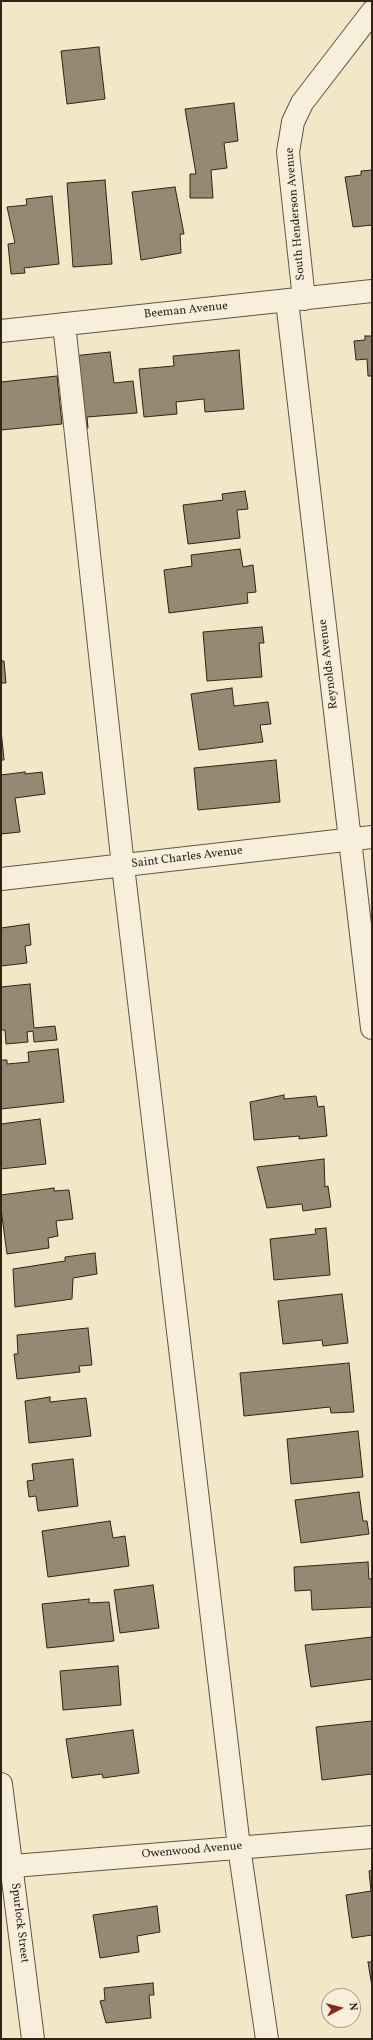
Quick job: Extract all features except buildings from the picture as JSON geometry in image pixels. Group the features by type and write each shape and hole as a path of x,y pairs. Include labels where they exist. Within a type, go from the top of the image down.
{"street":[{"name":"South Henderson Avenue","path":"296,300 288,152 293,122 302,103 372,12"},
{"name":"Beeman Avenue","path":"1,331 372,291"},
{"name":"Reynolds Avenue","path":"296,300 349,840 372,1028"},
{"path":"64,324 122,866 238,1847 267,2039"},
{"name":"Saint Charles Avenue","path":"1,879 372,837"},
{"name":"Spurlock Street","path":"1,1784 6,1867 34,2039"},
{"name":"Owenwood Avenue","path":"6,1867 372,1837"}]}
